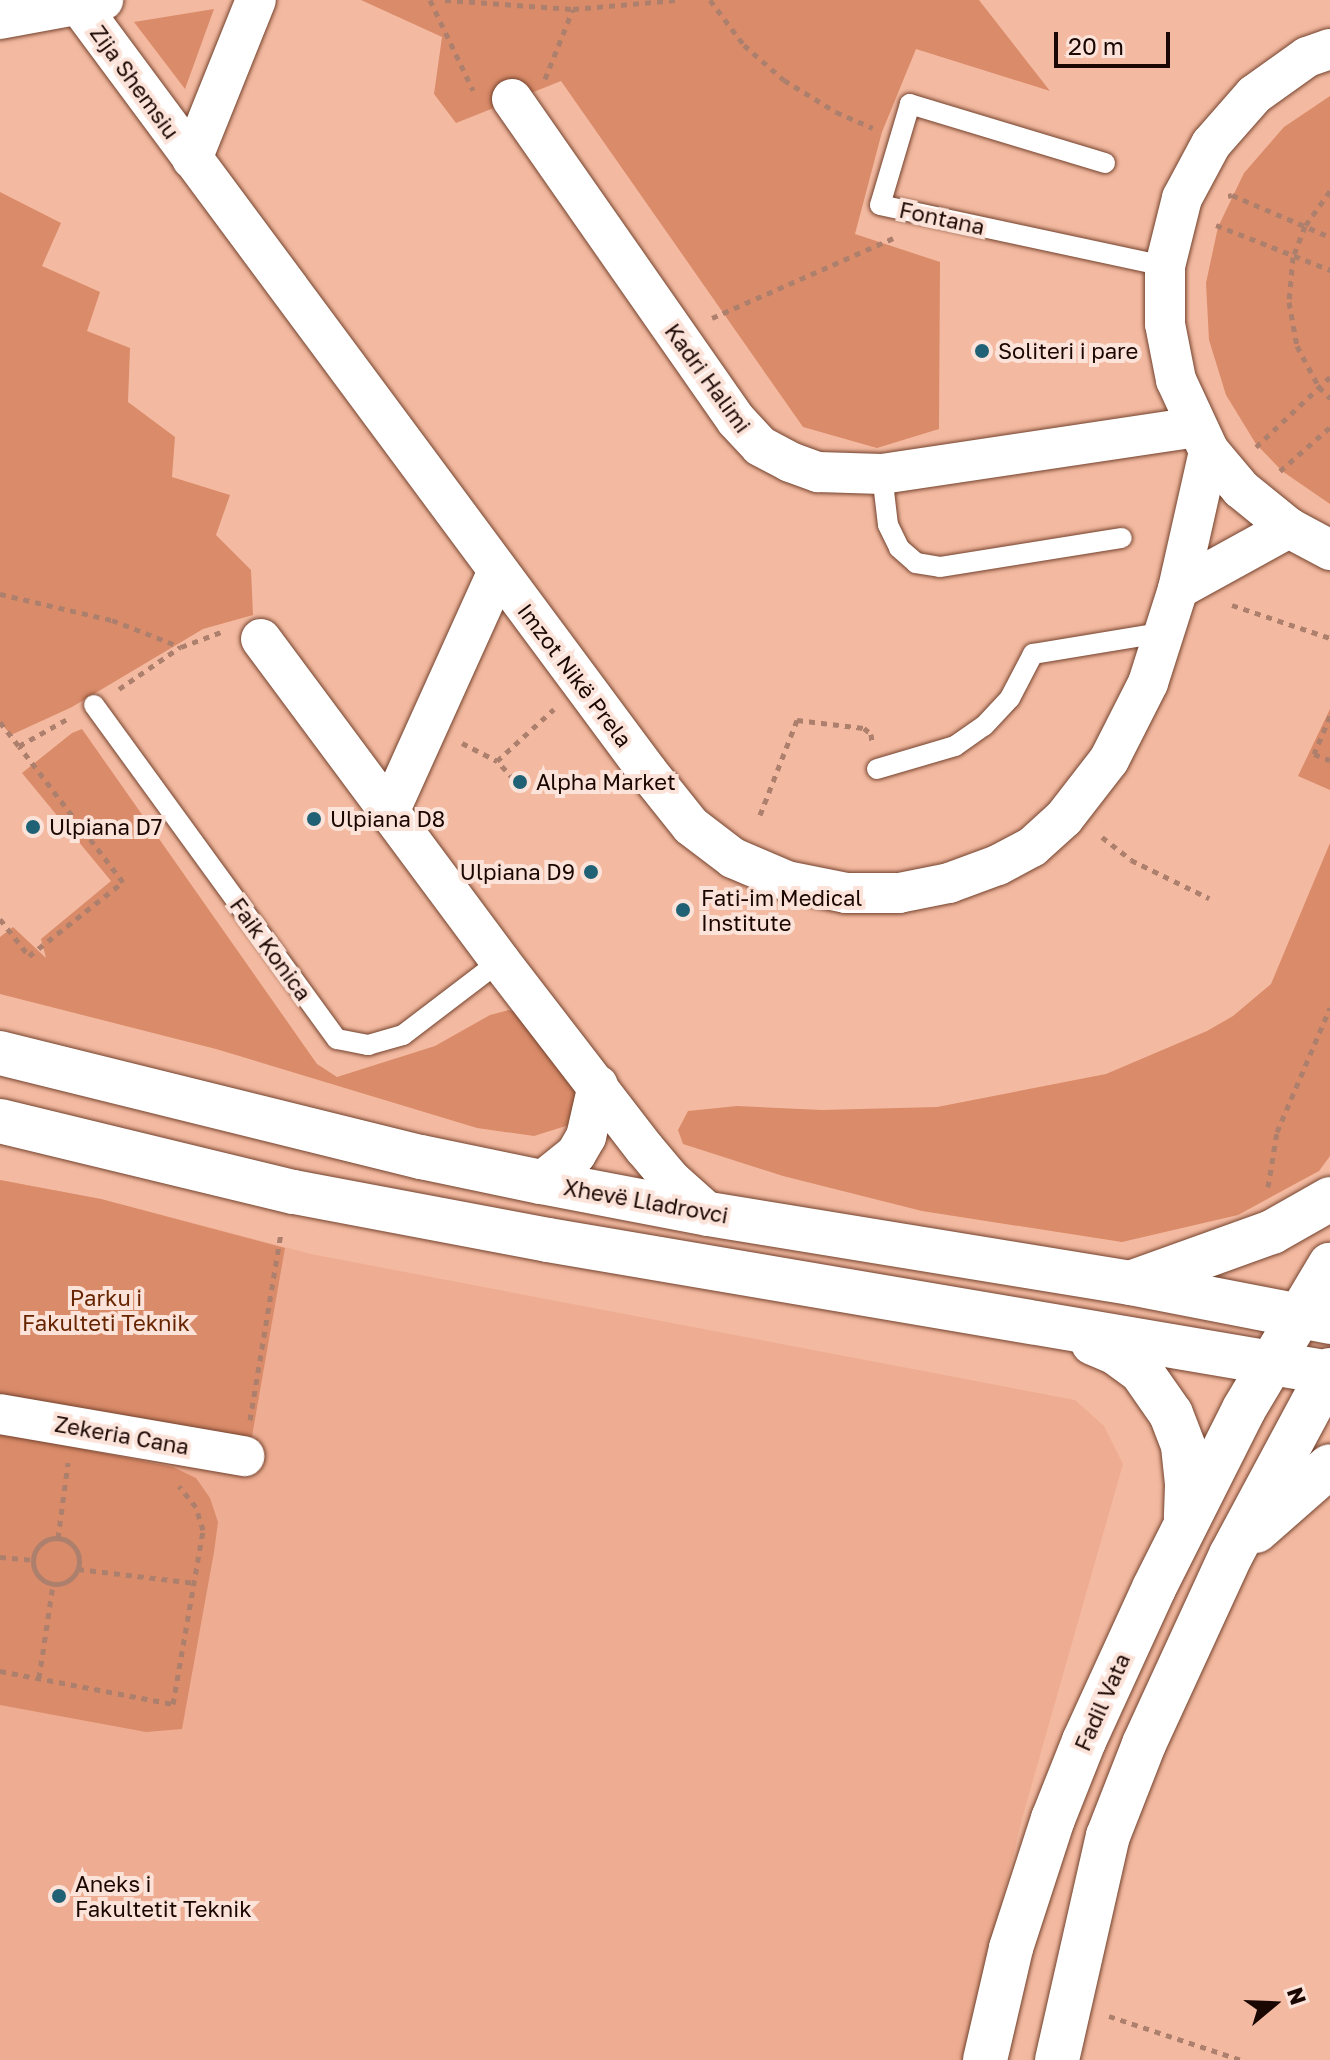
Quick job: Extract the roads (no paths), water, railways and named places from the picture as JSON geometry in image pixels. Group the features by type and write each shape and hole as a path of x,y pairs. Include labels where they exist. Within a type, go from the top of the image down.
{"main road":[{"name":"Xhevë Lladrovci","path":"0,1053 392,1150 541,1182 709,1214 1130,1283 1314,1319"},
{"path":"0,1121 309,1195 1053,1327 1330,1372 1231,1555 1144,1744 1108,1836 1057,2060"},
{"path":"1130,1283 1272,1232 1330,1199"},
{"name":"Fadil Vata","path":"985,2060 1011,1948 1053,1819 1119,1662 1269,1364 1314,1319 1330,1265"},
{"path":"1053,1327 1116,1353 1141,1371 1157,1389 1183,1446 1187,1485 1185,1526"},
{"path":"1231,1555 1330,1466"}],"street":[{"path":"192,159 256,0"},
{"name":"Zija Shemsiu","path":"0,19 91,2 192,159"},
{"path":"1330,49 1307,57 1254,95 1211,144 1165,266 1165,324 1176,380 1202,439 1241,489 1289,528 1330,550"},
{"name":"Kadri Halimi","path":"512,99 736,420 760,446 818,472 882,474 1202,439"},
{"name":"Imzot Nikë Prela","path":"192,159 691,826 733,858 787,881 846,893 899,893 949,883 998,865 1032,847 1064,818 1109,760 1148,683 1178,589 1202,439"},
{"path":"1178,589 1289,528"},
{"path":"390,810 498,571"},
{"path":"261,639 500,961 671,1180 709,1214"},
{"path":"541,1182 576,1154 586,1137 598,1085"},
{"name":"Zekeria Cana","path":"0,1414 244,1456"}],"lane":[{"name":"Fontana","path":"1105,163 910,104 880,205 1165,266"},
{"path":"882,474 888,525 899,548 916,563 940,567 1122,538"},
{"path":"877,769 955,746 984,726 1010,698 1033,654 1166,632"},
{"name":"Faik Konica","path":"94,705 337,1039 368,1045 403,1035 500,961"}],"place":[{"name":"Soliteri i pare","path":"982,351"},
{"name":"Alpha Market","path":"520,782"},
{"name":"Ulpiana D8","path":"314,819"},
{"name":"Ulpiana D7","path":"33,827"},
{"name":"Ulpiana D9","path":"591,872"},
{"name":"Fati-im Medical Institute","path":"683,910"},
{"name":"Aneks i Fakultetit Teknik","path":"59,1896"}],"park label":[{"name":"Parku i Fakulteti Teknik","path":"106,1310"}]}
